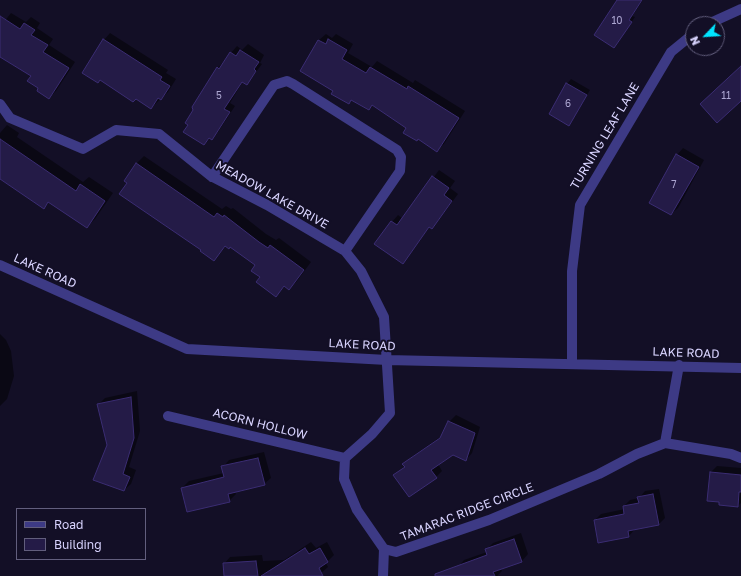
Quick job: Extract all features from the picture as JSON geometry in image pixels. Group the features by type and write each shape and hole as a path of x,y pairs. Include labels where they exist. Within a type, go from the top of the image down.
{"street":[{"path":"725,16 741,9"},
{"name":"TURNING LEAF LANE","path":"572,363 572,271 580,205 670,52 685,40"},
{"path":"212,177 274,85 287,81 293,84 397,150 401,157 400,171 345,251"},
{"name":"MEADOW LAKE DRIVE","path":"0,104 10,118 83,149 116,130 159,134 212,177 266,205 345,251 361,271 384,316 387,360"},
{"name":"LAKE ROAD","path":"0,265 187,349 387,360 679,365 741,368"},
{"path":"383,576 384,549 357,510 344,479 345,458 372,434 390,413 387,360"},
{"path":"679,365 665,442 731,454 741,458"},
{"name":"ACORN HOLLOW","path":"168,416 345,458"},
{"name":"TAMARAC RIDGE CIRCLE","path":"384,549 396,552 489,520 599,474 636,454 665,442"}],"building":[{"path":"617,0 642,0 629,20 632,22 614,48 594,35"},
{"path":"0,16 20,29 24,23 35,30 31,35 48,45 43,52 69,68 49,99 37,91 38,88 27,81 31,76 0,57"},
{"path":"103,39 162,77 160,80 170,86 161,100 158,98 151,109 136,99 133,102 100,80 98,83 82,73"},
{"path":"328,39 347,50 342,59 366,73 370,67 407,89 408,86 459,118 437,152 418,139 417,141 403,133 406,128 372,105 369,110 351,100 349,104 331,94 333,91 300,71 318,40 326,44"},
{"path":"240,50 259,62 254,69 256,71 247,85 242,82 224,109 230,112 212,140 209,138 204,145 183,132 188,125 185,123 193,110 192,107 217,67 219,69 230,52 236,56"},
{"path":"741,66 741,101 717,123 700,104"},
{"path":"566,83 587,95 569,126 549,114"},
{"path":"0,139 76,191 80,184 105,201 87,228 48,202 44,209 0,179"},
{"path":"676,154 699,167 671,215 649,203"},
{"path":"136,163 214,217 217,213 223,217 224,215 259,242 268,248 270,245 304,270 289,290 284,286 276,297 256,282 260,277 251,271 255,265 230,247 229,249 225,246 214,261 200,251 201,250 119,194 127,183 124,181"},
{"path":"432,176 449,188 444,195 452,201 432,229 429,227 403,264 374,244 391,221 397,225"},
{"path":"131,397 134,438 123,474 130,477 124,491 93,480 107,445 97,404"},
{"path":"448,421 475,433 466,461 453,455 431,470 437,478 409,497 393,475 405,467 402,464 440,438"},
{"path":"258,458 265,485 228,494 230,502 187,512 181,488 224,477 221,466"},
{"path":"710,472 741,475 741,492 739,492 738,507 719,505 719,502 707,501"},
{"path":"653,494 659,525 628,531 629,537 598,543 594,520 624,514 623,506 639,503 637,497"},
{"path":"514,539 522,562 493,572 495,576 435,576 435,574 487,555 485,549"},
{"path":"305,548 309,554 320,548 328,562 319,568 323,576 261,576"},
{"path":"256,561 258,576 224,576 223,563"}]}
